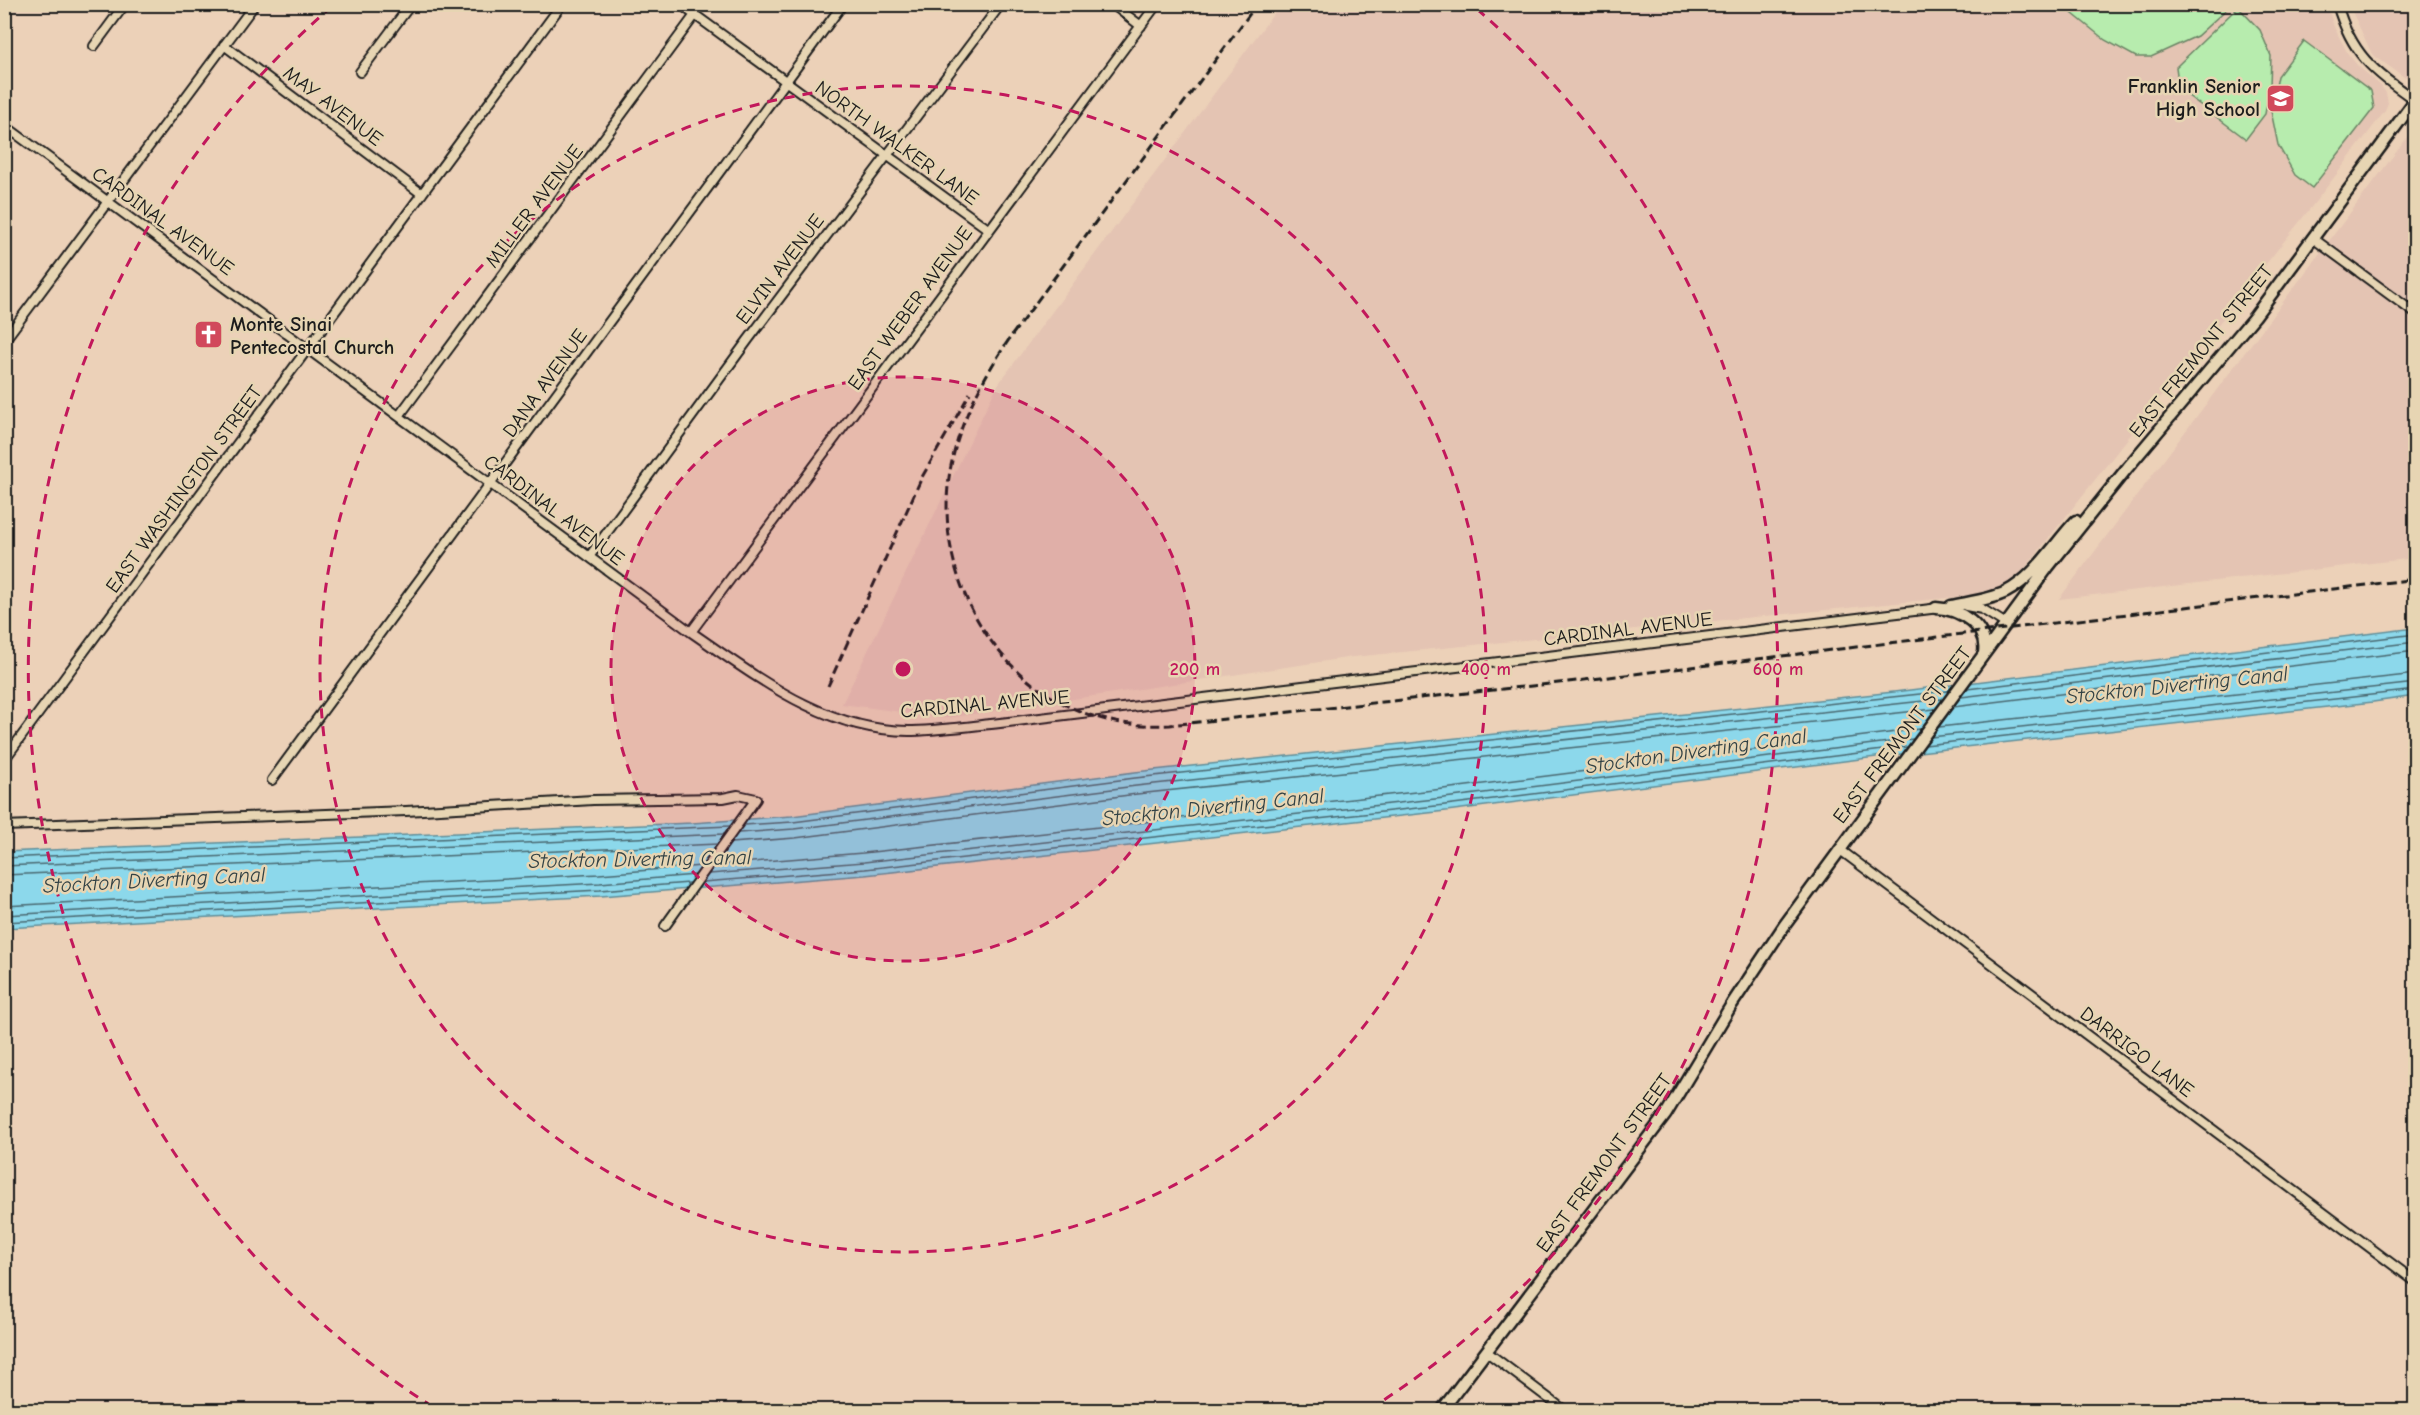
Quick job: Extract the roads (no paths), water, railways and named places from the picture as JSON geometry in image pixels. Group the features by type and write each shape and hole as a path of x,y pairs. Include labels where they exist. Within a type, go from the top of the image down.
{"main road":[{"name":"EAST FREMONT STREET","path":"1442,1410 1666,1114 1758,965 1839,849 1980,659 2105,495 2221,358 2314,239 2355,178 2415,100"},
{"path":"1952,606 1991,598 2015,587 2078,519 2105,495"},
{"path":"1936,608 1950,610 1970,621 1983,638 1980,659"}],"street":[{"path":"94,46 125,4"},
{"path":"4,341 255,4"},
{"path":"360,72 411,4"},
{"name":"EAST WASHINGTON STREET","path":"4,760 562,4"},
{"name":"NORTH WALKER LANE","path":"680,4 988,230"},
{"name":"DANA AVENUE","path":"272,780 843,4"},
{"name":"ELVIN AVENUE","path":"589,557 886,155 1001,4"},
{"path":"1112,4 1141,26"},
{"name":"EAST WEBER AVENUE","path":"691,632 1157,4"},
{"path":"2337,4 2350,40 2359,55 2386,80 2415,100"},
{"name":"MILLER AVENUE","path":"399,416 695,15"},
{"name":"MAY AVENUE","path":"224,45 422,194"},
{"name":"CARDINAL AVENUE","path":"4,125 691,632 768,684 816,710 873,727 912,731 1000,723 1952,606 1975,607 1989,612 2006,624"},
{"path":"2314,239 2415,314"},
{"path":"4,826 406,811 593,800 723,798 738,795 756,799 665,926"},
{"name":"DARRIGO LANE","path":"1839,849 2415,1282"},
{"path":"1486,1353 1564,1410"}],"water":[{"name":"Stockton Diverting Canal","path":"2415,628 2415,696 2373,702 1892,755 1446,811 865,875 601,896 5,928 4,852 692,823 792,816 1135,772 1894,692"}],"railway":[{"path":"1012,335 1257,4"},
{"path":"1017,328 985,378 967,414 954,452 947,511 951,551 963,589 980,624 1003,656 1032,683 1065,705 1120,723 1170,725 1568,682 2416,579"},
{"path":"828,686 922,477 970,393"}],"place":[{"name":"Franklin Senior High School","path":"2281,98"},
{"name":"Monte Sinai Pentecostal Church","path":"209,335"}]}
